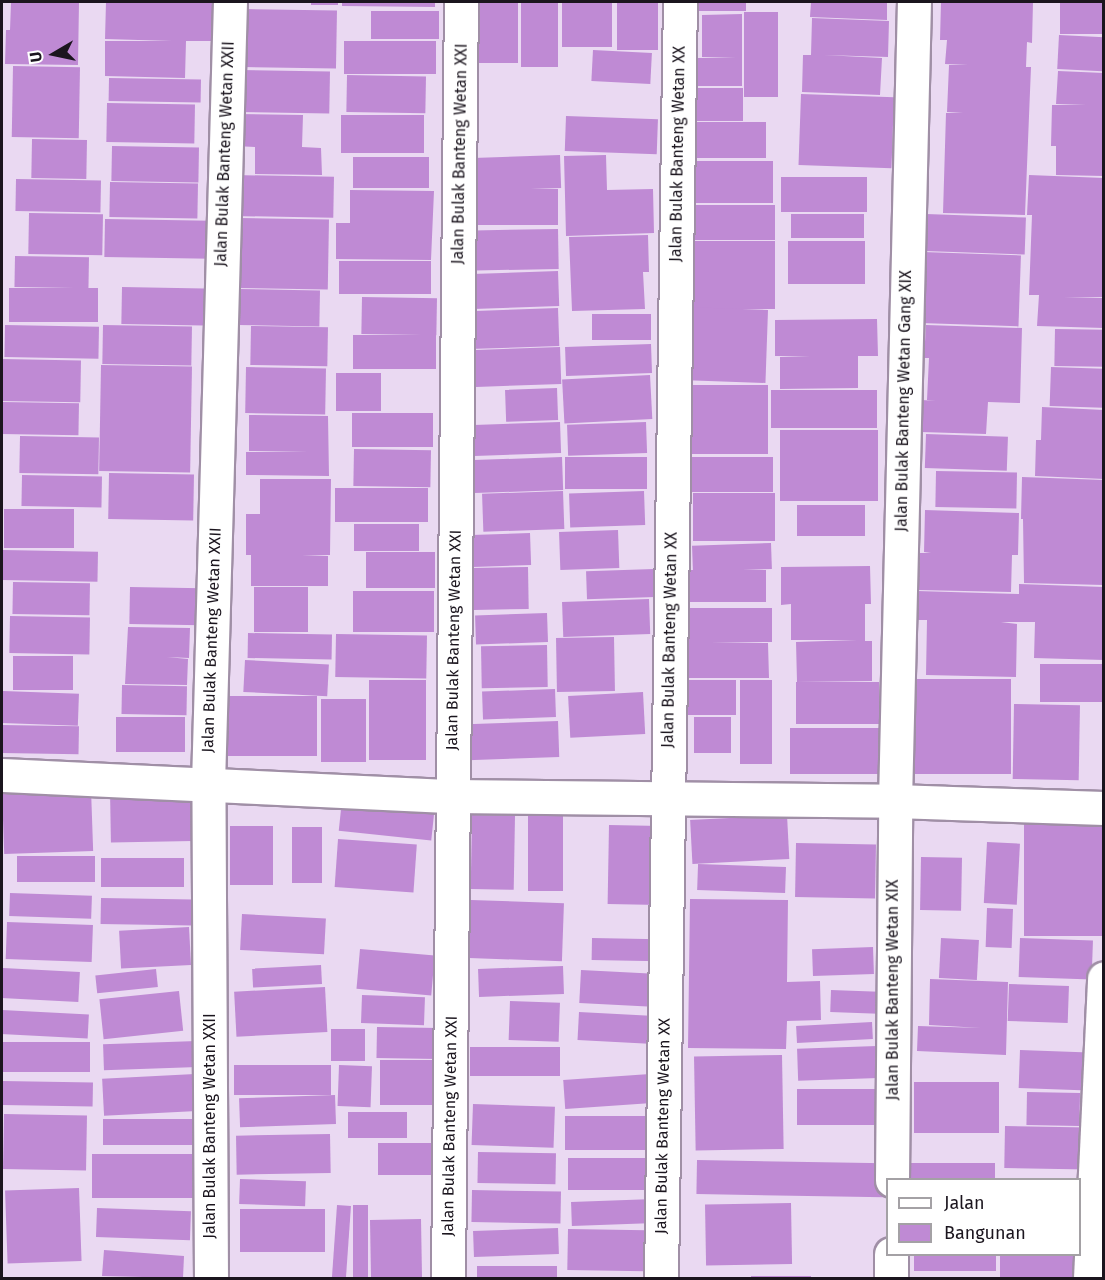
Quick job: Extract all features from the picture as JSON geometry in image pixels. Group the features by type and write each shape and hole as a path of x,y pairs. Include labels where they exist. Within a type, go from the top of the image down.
{"street":[{"name":"Jalan Bulak Banteng Wetan XXII","path":"211,1278 208,784 230,2"},
{"name":"Jalan Bulak Banteng Wetan XXI","path":"448,1278 461,2"},
{"name":"Jalan Bulak Banteng Wetan XX","path":"661,1278 680,2"},
{"name":"Jalan Bulak Banteng Wetan Gang XIX","path":"895,801 914,2"},
{"path":"2,775 453,796 895,801 1104,808"},
{"name":"Jalan Bulak Banteng Wetan XIX","path":"892,1178 895,801"},
{"path":"1090,1278 1104,978"},
{"path":"891,1256 891,1278"}],"building":[{"path":"11,2 79,2 78,65 5,64 6,30 10,30"},
{"path":"106,2 213,2 212,41 186,41 185,78 105,76 105,41 172,41 105,39"},
{"path":"311,2 338,2 338,5 311,5"},
{"path":"342,2 435,2 435,7 342,6"},
{"path":"465,2 518,2 518,63 465,63"},
{"path":"521,2 558,2 558,67 521,67"},
{"path":"562,2 612,2 612,47 562,47"},
{"path":"617,2 658,2 658,50 617,50"},
{"path":"690,2 746,2 746,11 690,11"},
{"path":"811,2 887,2 887,20 810,17"},
{"path":"941,2 1033,2 1032,43 1027,42 1026,67 1031,67 1025,215 943,213 946,113 963,113 947,112 949,65 968,65 945,64 947,40 940,40"},
{"path":"1060,2 1104,2 1104,34 1060,34"},
{"path":"244,9 337,11 336,69 243,67"},
{"path":"371,11 439,11 439,39 371,39"},
{"path":"744,12 778,12 778,97 744,97"},
{"path":"742,14 742,86 690,86 690,58 736,58 702,57 702,15"},
{"path":"812,18 889,21 888,57 824,55 882,58 880,95 802,92 803,55 811,55"},
{"path":"1059,35 1104,37 1102,71 1057,69"},
{"path":"344,41 436,41 436,74 344,74"},
{"path":"593,50 652,53 650,84 591,81"},
{"path":"13,66 80,67 79,138 12,137"},
{"path":"239,70 330,72 329,114 238,112"},
{"path":"1058,71 1104,73 1104,176 1056,175 1056,146 1051,146 1052,105 1086,105 1056,104"},
{"path":"347,75 426,76 425,113 346,112"},
{"path":"109,78 201,80 201,103 109,101"},
{"path":"686,88 743,88 743,121 686,121"},
{"path":"801,94 894,97 891,168 799,165"},
{"path":"107,103 195,105 194,144 106,142"},
{"path":"235,114 303,115 302,147 321,148 322,175 255,174 255,147 235,146"},
{"path":"341,115 424,115 424,153 341,153"},
{"path":"566,116 658,119 657,154 565,151"},
{"path":"691,122 766,122 766,158 691,158"},
{"path":"32,139 87,140 86,179 31,178"},
{"path":"112,146 199,148 198,183 111,181"},
{"path":"560,155 561,188 474,191 473,158"},
{"path":"606,155 607,190 653,189 654,233 566,236 564,156"},
{"path":"353,157 429,157 429,188 353,188"},
{"path":"690,161 773,161 773,203 690,203"},
{"path":"234,175 334,177 333,218 233,216"},
{"path":"1029,175 1104,178 1104,297 1064,297 1104,298 1104,328 1037,326 1039,295 1029,295 1032,215 1027,215"},
{"path":"781,177 867,177 867,212 781,212"},
{"path":"16,179 101,180 100,212 15,211"},
{"path":"110,182 198,184 197,219 109,217"},
{"path":"473,189 558,189 558,225 473,225"},
{"path":"350,190 434,191 431,260 336,259 336,223 350,223"},
{"path":"689,205 775,205 775,240 689,240"},
{"path":"29,213 103,214 102,255 28,254"},
{"path":"791,214 864,214 864,238 791,238"},
{"path":"926,214 1026,217 1025,254 925,251"},
{"path":"239,218 329,220 328,290 238,288"},
{"path":"105,219 211,221 210,259 104,257"},
{"path":"558,229 559,269 475,270 474,230"},
{"path":"648,235 649,272 643,272 645,309 572,311 569,237"},
{"path":"687,241 775,241 775,309 687,309"},
{"path":"788,241 865,241 865,284 788,284"},
{"path":"923,252 1021,255 1018,326 921,323"},
{"path":"15,256 89,257 88,288 14,287"},
{"path":"339,261 431,261 431,294 339,294"},
{"path":"558,271 559,306 473,309 472,274"},
{"path":"122,287 204,288 203,325 121,324"},
{"path":"9,288 98,288 98,322 9,322"},
{"path":"239,289 320,290 319,326 238,325"},
{"path":"362,297 437,298 436,335 361,334"},
{"path":"683,307 768,310 765,383 681,380"},
{"path":"558,308 559,346 469,349 468,311"},
{"path":"592,314 651,314 651,340 592,340"},
{"path":"877,319 878,356 858,356 858,388 780,389 780,357 810,356 775,356 775,320"},
{"path":"5,325 99,327 98,359 4,357"},
{"path":"103,325 192,327 191,366 102,364"},
{"path":"926,325 1022,328 1020,403 988,402 986,434 921,432 922,400 936,401 927,400 929,358 924,358"},
{"path":"251,326 328,327 327,366 250,365"},
{"path":"1055,329 1104,330 1103,367 1054,366"},
{"path":"353,335 436,335 436,369 353,369"},
{"path":"651,344 652,373 566,376 565,347"},
{"path":"560,347 561,384 462,387 461,350"},
{"path":"2,359 81,360 80,402 2,401"},
{"path":"101,365 192,367 190,473 99,471"},
{"path":"246,367 326,368 325,414 245,413"},
{"path":"1051,367 1104,369 1103,408 1050,406"},
{"path":"336,373 381,373 381,411 336,411"},
{"path":"650,375 652,419 564,424 562,380"},
{"path":"683,385 768,385 768,454 683,454"},
{"path":"557,388 558,420 506,422 505,390"},
{"path":"771,390 877,390 877,428 771,428"},
{"path":"2,402 79,403 78,435 2,434"},
{"path":"1042,407 1104,410 1104,479 1035,476 1036,440 1041,440"},
{"path":"352,413 433,413 433,447 352,447"},
{"path":"249,415 328,416 329,476 246,475 246,452 308,452 249,451"},
{"path":"560,422 561,453 460,457 459,426"},
{"path":"646,422 647,453 568,456 567,425"},
{"path":"780,430 878,430 878,501 780,501"},
{"path":"926,434 1008,437 1007,471 925,468"},
{"path":"20,436 99,437 98,474 19,473"},
{"path":"354,449 431,450 430,487 353,486"},
{"path":"562,457 563,490 460,494 459,461"},
{"path":"565,457 647,457 647,489 565,489"},
{"path":"690,457 773,457 773,492 690,492"},
{"path":"936,471 1017,472 1016,508 935,507"},
{"path":"109,473 194,474 193,520 108,519"},
{"path":"22,475 102,476 101,507 21,506"},
{"path":"1022,477 1104,480 1104,585 1024,583"},
{"path":"260,479 331,479 330,555 302,555 328,556 328,586 251,586 251,555 246,555 246,514 260,514"},
{"path":"335,488 428,488 428,522 335,522"},
{"path":"563,491 564,529 483,532 482,494"},
{"path":"644,491 645,525 570,528 569,494"},
{"path":"693,493 775,493 775,541 693,541"},
{"path":"797,505 865,505 865,536 797,536"},
{"path":"4,509 74,509 74,548 4,548"},
{"path":"925,510 1019,513 1018,555 1012,555 1011,592 918,590 919,553 931,553 924,552"},
{"path":"354,524 419,524 419,551 354,551"},
{"path":"618,530 619,568 560,570 559,532"},
{"path":"530,533 531,565 465,567 464,535"},
{"path":"771,543 772,569 693,572 692,546"},
{"path":"3,550 98,552 97,582 2,580"},
{"path":"366,552 435,552 435,588 366,588"},
{"path":"870,566 871,604 865,604 865,641 872,641 872,681 797,682 796,642 857,640 791,640 791,604 781,605 781,567"},
{"path":"528,567 529,609 462,610 461,568"},
{"path":"654,569 655,597 587,599 586,571"},
{"path":"687,570 766,570 766,602 687,602"},
{"path":"13,582 90,583 89,615 12,614"},
{"path":"1019,584 1104,587 1104,660 1034,658 1035,622 1001,622 1017,624 1016,677 926,675 927,620 916,620 917,591 1019,594"},
{"path":"130,587 202,588 201,625 129,624"},
{"path":"254,587 308,587 308,632 254,632"},
{"path":"353,591 434,591 434,632 353,632"},
{"path":"649,599 650,634 563,637 562,602"},
{"path":"688,608 772,608 772,642 711,642 768,643 769,678 680,678 679,643 688,643"},
{"path":"547,613 548,642 476,644 475,616"},
{"path":"10,616 90,617 89,654 9,653"},
{"path":"128,627 190,628 189,658 167,657 188,659 187,685 125,684"},
{"path":"248,633 332,634 332,659 248,658"},
{"path":"336,634 427,636 426,679 335,677"},
{"path":"614,637 615,691 557,692 556,638"},
{"path":"547,645 548,687 482,688 481,646"},
{"path":"13,656 73,656 73,690 13,690"},
{"path":"245,660 329,664 327,696 243,692"},
{"path":"1040,664 1104,664 1104,702 1040,702"},
{"path":"910,679 1011,679 1011,774 910,774"},
{"path":"369,680 426,680 426,760 369,760"},
{"path":"683,680 736,680 736,715 683,715"},
{"path":"740,680 772,680 772,764 740,764"},
{"path":"796,682 879,682 879,724 796,724"},
{"path":"122,685 187,686 186,715 121,714"},
{"path":"555,689 556,717 483,720 482,692"},
{"path":"3,691 79,694 78,726 2,723"},
{"path":"643,692 645,734 570,738 568,696"},
{"path":"223,696 317,696 317,756 223,756"},
{"path":"321,699 366,699 366,762 321,762"},
{"path":"1014,704 1080,705 1079,780 1013,779"},
{"path":"116,717 185,717 185,752 116,752"},
{"path":"694,717 731,717 731,753 694,753"},
{"path":"558,721 559,757 460,760 459,724"},
{"path":"2,725 79,726 78,754 2,753"},
{"path":"790,728 884,728 884,774 790,774"},
{"path":"91,789 93,851 4,854 2,792"},
{"path":"192,789 193,841 111,842 110,790"},
{"path":"342,800 434,810 431,841 339,831"},
{"path":"528,807 563,807 563,891 528,891"},
{"path":"472,815 515,816 514,890 471,889"},
{"path":"787,815 789,859 692,864 690,820"},
{"path":"1024,823 1104,823 1104,936 1024,936"},
{"path":"609,825 661,826 660,905 608,904"},
{"path":"230,826 273,826 273,885 230,885"},
{"path":"292,827 322,827 322,883 292,883"},
{"path":"338,839 417,845 413,892 335,887"},
{"path":"987,842 1020,844 1017,905 984,903"},
{"path":"796,843 876,844 875,898 795,897"},
{"path":"17,856 95,856 95,882 17,882"},
{"path":"921,857 962,858 961,911 920,910"},
{"path":"101,858 184,858 184,887 101,887"},
{"path":"698,864 786,867 785,893 697,890"},
{"path":"10,893 92,896 91,919 9,916"},
{"path":"101,898 193,900 193,926 101,924"},
{"path":"690,899 788,900 787,982 820,981 821,1020 787,1021 786,1049 688,1048"},
{"path":"471,900 564,903 562,961 469,958"},
{"path":"987,908 1013,909 1012,948 986,947"},
{"path":"242,914 326,918 324,954 240,950"},
{"path":"7,922 93,925 92,962 6,959"},
{"path":"189,927 191,965 121,969 119,931"},
{"path":"592,938 659,939 659,961 592,960"},
{"path":"941,938 979,940 977,980 939,978"},
{"path":"1020,938 1093,941 1092,980 1019,977"},
{"path":"873,947 874,974 813,976 812,949"},
{"path":"360,949 435,956 431,995 357,989"},
{"path":"321,965 322,984 253,988 252,969"},
{"path":"563,966 564,994 479,997 478,969"},
{"path":"3,968 80,972 78,1002 2,998"},
{"path":"156,969 158,987 97,993 95,975"},
{"path":"581,970 659,974 657,1007 579,1003"},
{"path":"930,979 1008,982 1006,1055 917,1051 918,1026 981,1028 929,1025"},
{"path":"1009,984 1069,986 1068,1023 1008,1021"},
{"path":"325,987 327,1032 236,1037 234,992"},
{"path":"831,990 879,992 878,1014 830,1012"},
{"path":"179,991 183,1031 104,1039 99,999"},
{"path":"362,995 425,997 424,1025 361,1023"},
{"path":"510,1001 560,1003 559,1042 509,1040"},
{"path":"2,1010 89,1015 88,1039 2,1034"},
{"path":"579,1012 655,1016 653,1044 578,1040"},
{"path":"872,1022 873,1039 797,1043 796,1026"},
{"path":"377,1027 438,1028 437,1059 376,1058"},
{"path":"331,1029 365,1029 365,1061 331,1061"},
{"path":"197,1041 198,1067 104,1070 103,1044"},
{"path":"2,1042 90,1042 90,1072 2,1072"},
{"path":"877,1046 878,1078 798,1081 797,1049"},
{"path":"470,1047 560,1047 560,1076 470,1076"},
{"path":"1020,1050 1096,1053 1095,1091 1019,1088"},
{"path":"782,1055 784,1149 696,1151 694,1057"},
{"path":"380,1060 436,1060 436,1105 380,1105"},
{"path":"234,1065 331,1065 331,1095 234,1095"},
{"path":"339,1065 372,1066 371,1107 338,1106"},
{"path":"195,1074 197,1111 104,1116 102,1079"},
{"path":"650,1074 652,1103 565,1109 563,1080"},
{"path":"2,1081 93,1083 93,1107 2,1105"},
{"path":"914,1082 999,1082 999,1133 914,1133"},
{"path":"797,1089 881,1089 881,1125 797,1125"},
{"path":"1027,1092 1080,1093 1079,1126 1026,1125"},
{"path":"335,1095 336,1124 240,1127 239,1098"},
{"path":"473,1104 555,1107 554,1148 472,1145"},
{"path":"348,1112 407,1112 407,1138 348,1138"},
{"path":"4,1114 87,1115 86,1170 3,1169"},
{"path":"565,1116 657,1116 657,1150 565,1150"},
{"path":"103,1119 193,1119 193,1145 103,1145"},
{"path":"1005,1126 1088,1127 1087,1169 1004,1168"},
{"path":"330,1134 331,1173 237,1175 236,1136"},
{"path":"378,1143 436,1143 436,1175 378,1175"},
{"path":"478,1152 556,1153 555,1184 477,1183"},
{"path":"92,1154 194,1154 194,1198 92,1198"},
{"path":"568,1158 659,1158 659,1190 568,1190"},
{"path":"697,1160 885,1163 884,1197 696,1194"},
{"path":"911,1163 995,1163 995,1178 911,1178"},
{"path":"240,1179 306,1181 305,1206 239,1204"},
{"path":"79,1188 82,1261 8,1264 5,1191"},
{"path":"472,1190 561,1192 560,1224 471,1222"},
{"path":"654,1199 655,1223 572,1226 571,1202"},
{"path":"791,1203 792,1264 706,1265 705,1205"},
{"path":"337,1205 351,1206 346,1278 332,1278"},
{"path":"353,1205 368,1205 368,1278 353,1278"},
{"path":"97,1208 191,1211 190,1240 96,1237"},
{"path":"240,1209 325,1209 325,1252 240,1252"},
{"path":"421,1219 422,1277 371,1278 370,1220"},
{"path":"558,1228 559,1254 474,1257 473,1231"},
{"path":"568,1229 646,1230 645,1271 567,1270"},
{"path":"104,1250 184,1256 183,1278 102,1276"},
{"path":"914,1256 996,1256 996,1271 914,1271"},
{"path":"1000,1256 1077,1256 1077,1278 1000,1278"},
{"path":"477,1266 557,1266 557,1278 477,1278"},
{"path":"751,1276 811,1276 811,1278 751,1278"}]}
